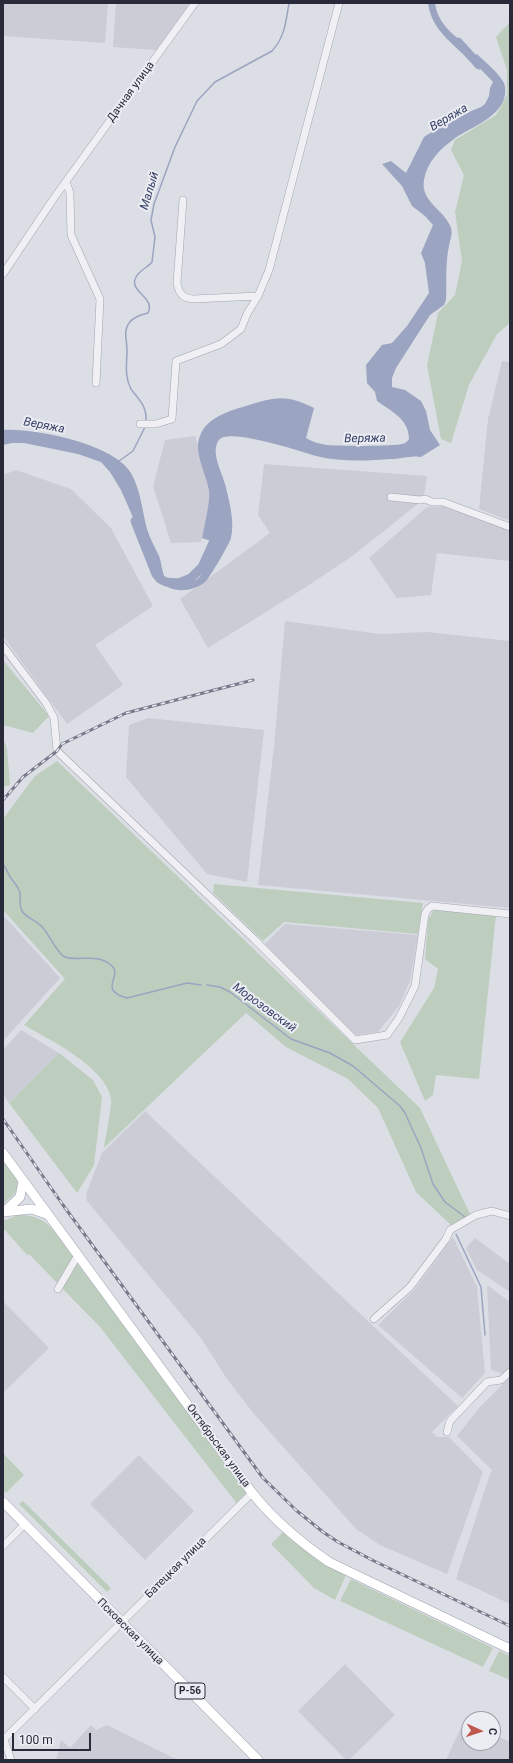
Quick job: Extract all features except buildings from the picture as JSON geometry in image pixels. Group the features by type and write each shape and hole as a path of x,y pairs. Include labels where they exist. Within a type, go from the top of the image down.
{"main road":[{"name":"Октябрьская улица","path":"3,1154 252,1493 280,1523 302,1543 329,1562 510,1649"},
{"path":"3,1212 20,1197 23,1181"},
{"path":"3,1212 32,1209 46,1214"},
{"name":"Псковская улица","path":"3,1502 258,1760"}],"street":[{"name":"Дачная улица","path":"3,274 66,182 195,3"},
{"path":"140,424 156,424 172,419 176,361 221,344 240,329 258,296 269,270 339,3"},
{"path":"66,182 70,193 71,235 100,300 96,383"},
{"path":"183,200 177,283 180,294 184,298 193,299 258,296"},
{"path":"391,497 420,500 425,498 432,502 443,502 510,527"},
{"path":"3,646 46,703 54,718 56,751 254,939 356,1040 387,1035 399,1018 415,986 425,914 428,909 432,906 510,914"},
{"path":"374,1318 410,1287 446,1239 450,1230 476,1215 492,1211 510,1216"},
{"path":"58,1289 78,1255"},
{"path":"447,1432 450,1422 487,1382 501,1380 510,1372"},
{"name":"Батецкая улица","path":"35,1710 252,1493"},
{"path":"3,1546 26,1524"},
{"path":"3,1677 35,1710 4,1740 11,1760"}],"shaded area":[{"path":"3,3 108,3 105,43 3,36"},
{"path":"116,3 190,3 156,50 113,47"},
{"path":"502,361 510,362 510,521 479,509 488,419"},
{"path":"195,436 213,491 201,542 171,543 153,486 165,440"},
{"path":"264,464 427,476 424,496 418,504 351,557 208,648 180,599 270,533 258,515"},
{"path":"16,470 71,489 111,528 153,606 95,645 123,685 67,724 3,636 3,475"},
{"path":"443,506 510,530 510,561 437,553 431,595 397,598 369,558 427,507"},
{"path":"285,621 380,634 427,632 510,641 510,908 258,885 274,746"},
{"path":"148,718 264,730 247,882 207,874 126,777 129,725"},
{"path":"3,915 60,978 3,1041"},
{"path":"285,924 418,935 410,981 399,1006 378,1032 355,1035 325,1007 265,944"},
{"path":"21,1030 59,1053 9,1103 3,1094 3,1050"},
{"path":"145,1111 458,1406 432,1432 437,1437 449,1437 483,1472 447,1574 380,1545 356,1529 254,1414 227,1379 201,1338 87,1201 86,1194 102,1153"},
{"path":"453,1237 477,1287 485,1373 462,1398 378,1325 415,1289"},
{"path":"475,1238 510,1264 510,1292 477,1270 466,1248"},
{"path":"487,1285 510,1302 510,1368 503,1374 491,1370"},
{"path":"3,1301 49,1348 3,1393"},
{"path":"510,1377 510,1604 456,1579 492,1470 457,1436 479,1408"},
{"path":"139,1455 194,1511 145,1560 90,1504"},
{"path":"345,1664 395,1715 349,1760 346,1760 298,1711"},
{"path":"91,1725 96,1730 107,1725 178,1760 56,1760 61,1740 70,1748"},
{"path":"461,1728 461,1751 501,1751 501,1738 510,1742 510,1760 446,1760"}],"green space":[{"path":"510,22 510,323 497,334 469,385 451,443 441,439 427,365 438,313 455,295 462,261 455,212 464,175 451,150 455,140 496,115 507,95 507,70 496,37"},
{"path":"3,660 49,716 33,733 3,725"},
{"path":"3,738 7,748 10,785 3,787"},
{"path":"57,761 420,1108 470,1214 453,1227 416,1192 378,1108 348,1079 286,1047 246,1013 104,1148 111,1103 107,1087 88,1065 62,1047 24,1025 65,979 3,910 3,819 35,776"},
{"path":"214,884 423,903 418,934 284,922 263,941 213,893"},
{"path":"439,909 496,915 479,1079 436,1075 433,1095 425,1101 400,1042 434,988 438,969 425,959 428,920 433,911"},
{"path":"59,1053 93,1080 102,1097 94,1165 77,1193 9,1103"},
{"path":"3,1160 16,1178 18,1187 11,1198 3,1204"},
{"path":"18,1215 38,1218 45,1222 57,1234 74,1258 58,1284 29,1254 27,1255 3,1228 3,1221"},
{"path":"77,1263 250,1493 238,1505 100,1327 61,1287"},
{"path":"3,1453 24,1475 6,1493 3,1490"},
{"path":"23,1501 111,1588 107,1592 19,1504"},
{"path":"284,1531 346,1575 335,1600 314,1588 271,1544"},
{"path":"351,1579 493,1648 483,1667 340,1601"},
{"path":"499,1651 510,1656 510,1680 489,1671"}],"water":[{"path":"428,3 435,3 439,17 443,23 452,34 469,49 462,53 445,37 432,18"},
{"path":"477,54 495,71 504,83 505,94 502,103 496,111 488,118 449,143 435,156 428,167 424,180 426,194 429,200 444,216 452,230 447,260 446,300 444,305 430,315 396,368 392,378 392,387 405,390 421,401 426,411 430,430 440,445 421,457 415,456 382,460 354,460 325,458 250,438 236,436 225,437 219,440 216,456 225,484 231,511 231,538 211,575 205,582 188,590 175,590 169,588 160,579 121,490 110,472 101,462 78,454 24,443 3,445 3,430 34,432 73,440 91,446 122,463 131,473 137,487 147,529 159,556 164,577 168,582 177,585 189,583 198,579 217,543 202,538 207,514 209,490 198,450 200,436 203,429 215,418 238,408 280,398 295,401 314,408 306,438 314,442 327,445 354,446 392,445 405,443 408,441 408,432 403,421 377,401 375,392 367,383 366,365 382,345 392,343 407,326 429,293 425,263 421,253 433,225 425,216 412,206 402,186 382,164 391,161 406,173 424,137 450,120 485,104 493,82 470,58"}],"waterway":[{"name":"Малый","path":"146,421 144,407 131,389 127,379 126,329 131,321 137,316 148,313 148,303 138,291 135,282 137,275 152,262 155,237 151,220 154,204 175,147 197,101 215,82 272,51 280,40 286,22 289,3"},
{"name":"Веряжа","path":"458,42 479,65"},
{"name":"Малый","path":"119,461 133,451 145,427"},
{"name":"Веряжа","path":"135,521 156,574 160,579 166,582 179,583 191,578 202,567 218,532"},
{"name":"Морозовский","path":"3,864 19,890 21,908 24,914 41,925 57,949 65,957 95,958 100,959 112,966 115,970 112,987 118,995 127,998 187,983 201,985"},
{"name":"Морозовский","path":"207,985 220,987 230,992 291,1039 330,1053 353,1066 400,1106 405,1113 421,1148 433,1184 445,1202 465,1217"},
{"name":"Морозовский","path":"456,1234 481,1287 485,1335"}],"railway":[{"path":"3,800 23,777 57,751 62,744 126,713 253,680"},
{"path":"3,1119 63,1205 263,1478 297,1511 338,1542 374,1561 510,1626"}]}
